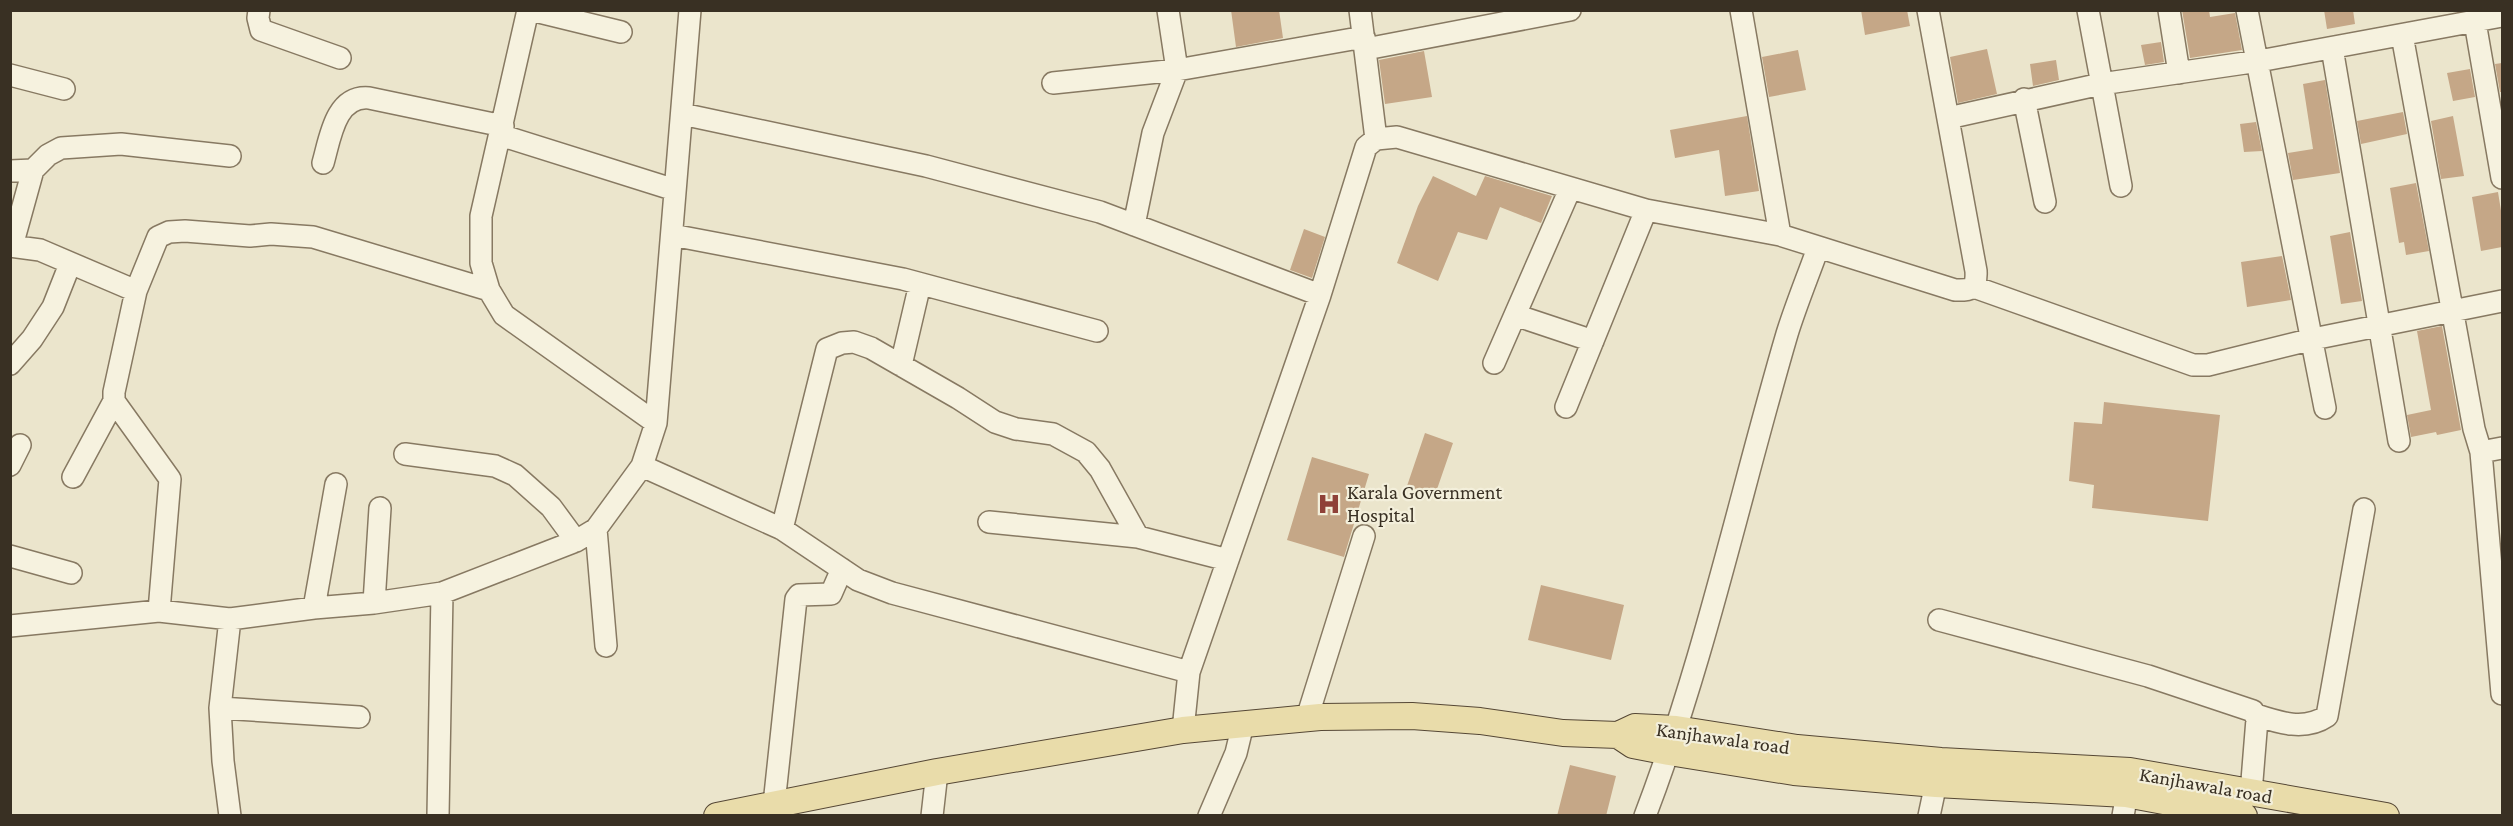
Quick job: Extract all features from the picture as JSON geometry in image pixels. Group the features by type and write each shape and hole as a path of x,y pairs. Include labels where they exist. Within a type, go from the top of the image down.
{"main road":[{"name":"Kanjhawala road","path":"1307,718 1412,716 1480,721 1563,733 1618,735 1633,745 1672,741 1794,772 1938,772 2126,794 2386,816"},
{"path":"717,816 937,772 1183,730 1307,718"}],"street":[{"path":"259,10 261,30 339,58"},
{"path":"621,32 530,10 481,216 481,263 489,290 504,315 656,423"},
{"path":"10,626 159,611 230,619 442,593 576,541 596,529 642,466 656,423 690,10"},
{"path":"1134,225 1153,133 1177,70 1168,10"},
{"path":"1360,10 1376,140"},
{"path":"1053,83 1177,70 1570,10"},
{"path":"1741,10 1780,235"},
{"path":"1928,10 1976,271 1977,282 1974,287"},
{"path":"2088,10 2121,186"},
{"path":"2169,10 2179,73"},
{"path":"2247,10 2259,61 2325,408"},
{"path":"1948,118 2024,99 2101,84 2259,61 2502,16"},
{"path":"2475,22 2502,178"},
{"path":"2402,35 2474,429 2494,514 2502,694"},
{"path":"2332,48 2399,441"},
{"path":"10,75 64,89"},
{"path":"323,163 338,114 355,100 369,99 501,130 675,190"},
{"path":"2024,99 2045,202"},
{"path":"682,114 926,166 1101,212 1320,295"},
{"path":"1183,730 1189,672 1320,295 1366,147 1388,136 1646,210 1780,235 1955,290 1974,287 2193,365 2208,365 2313,339 2502,301"},
{"path":"136,291 40,250 11,246 33,170 48,155 60,148 121,144 230,156"},
{"path":"10,171 33,170"},
{"path":"1494,363 1570,189"},
{"path":"1566,407 1646,210"},
{"path":"74,477 114,401 136,291 158,237 169,232 185,231 250,237 271,234 313,237 489,290"},
{"path":"672,235 920,284 1097,331"},
{"path":"1645,816 1672,741 1714,604 1788,332 1818,248"},
{"path":"10,364 32,339 53,308 70,264"},
{"path":"901,365 920,284"},
{"path":"1515,315 1593,341"},
{"path":"782,529 827,350 842,343 854,342 871,348 901,365 994,422 1016,429 1053,434 1086,452 1100,469 1138,537"},
{"path":"114,401 170,479 159,611"},
{"path":"10,465 20,444"},
{"path":"2481,452 2502,448"},
{"path":"405,454 495,466 515,475 550,507 576,541"},
{"path":"642,466 782,529 858,580 892,593 1189,672"},
{"path":"314,608 336,484"},
{"path":"374,603 380,508"},
{"path":"2256,716 2276,722 2306,725 2317,723 2327,716 2364,509"},
{"path":"989,522 1138,537 1228,560"},
{"path":"596,529 606,646"},
{"path":"1307,718 1364,536"},
{"path":"10,556 71,573"},
{"path":"774,804 796,599 799,595 805,594 831,594 842,569"},
{"path":"438,816 442,593"},
{"path":"230,619 220,708 222,761 230,816"},
{"path":"1939,620 2148,676 2253,711 2256,716 2247,804"},
{"path":"220,708 359,717"},
{"path":"1209,816 1236,753 1243,724"},
{"path":"932,816 937,772"},
{"path":"1929,816 1938,772"}],"building":[{"path":"1231,10 1279,10 1283,38 1236,47"},
{"path":"1861,10 1907,10 1910,26 1865,35"},
{"path":"2182,10 2209,10 2210,17 2235,13 2242,50 2190,58"},
{"path":"2324,10 2353,10 2355,24 2327,29"},
{"path":"2161,42 2164,62 2145,65 2141,45"},
{"path":"1987,49 1997,94 1958,103 1950,57"},
{"path":"1798,50 1806,90 1769,97 1762,57"},
{"path":"1424,51 1432,97 1385,104 1379,60"},
{"path":"2056,60 2059,80 2033,86 2030,64"},
{"path":"2502,63 2502,92 2500,92 2495,64"},
{"path":"2470,69 2475,97 2453,101 2447,73"},
{"path":"2325,80 2340,173 2293,180 2288,153 2313,149 2303,84"},
{"path":"2403,112 2407,134 2361,144 2357,121"},
{"path":"1747,116 1759,191 1725,196 1719,150 1675,158 1670,130"},
{"path":"2453,116 2464,176 2441,179 2431,121"},
{"path":"2256,122 2262,151 2244,152 2240,124"},
{"path":"1433,176 1476,196 1485,176 1552,196 1541,223 1500,207 1487,240 1458,232 1438,281 1397,263 1418,206"},
{"path":"2416,183 2429,251 2406,255 2404,242 2399,243 2390,188"},
{"path":"2498,192 2502,217 2502,247 2481,251 2472,197"},
{"path":"1304,229 1325,237 1312,278 1290,270"},
{"path":"2350,232 2362,301 2341,304 2330,236"},
{"path":"2282,256 2291,300 2247,307 2241,262"},
{"path":"2442,326 2461,430 2411,437 2407,415 2431,410 2417,331"},
{"path":"2104,402 2220,415 2208,521 2092,508 2094,485 2069,481 2074,422 2102,424"},
{"path":"1425,433 1453,443 1435,495 1407,486"},
{"path":"1312,457 1369,474 1344,557 1287,540"},
{"path":"1541,585 1624,605 1611,660 1528,640"},
{"path":"1570,765 1616,776 1606,816 1557,816"}],"place":[{"name":"Karala Government Hospital","path":"1329,504"}]}
